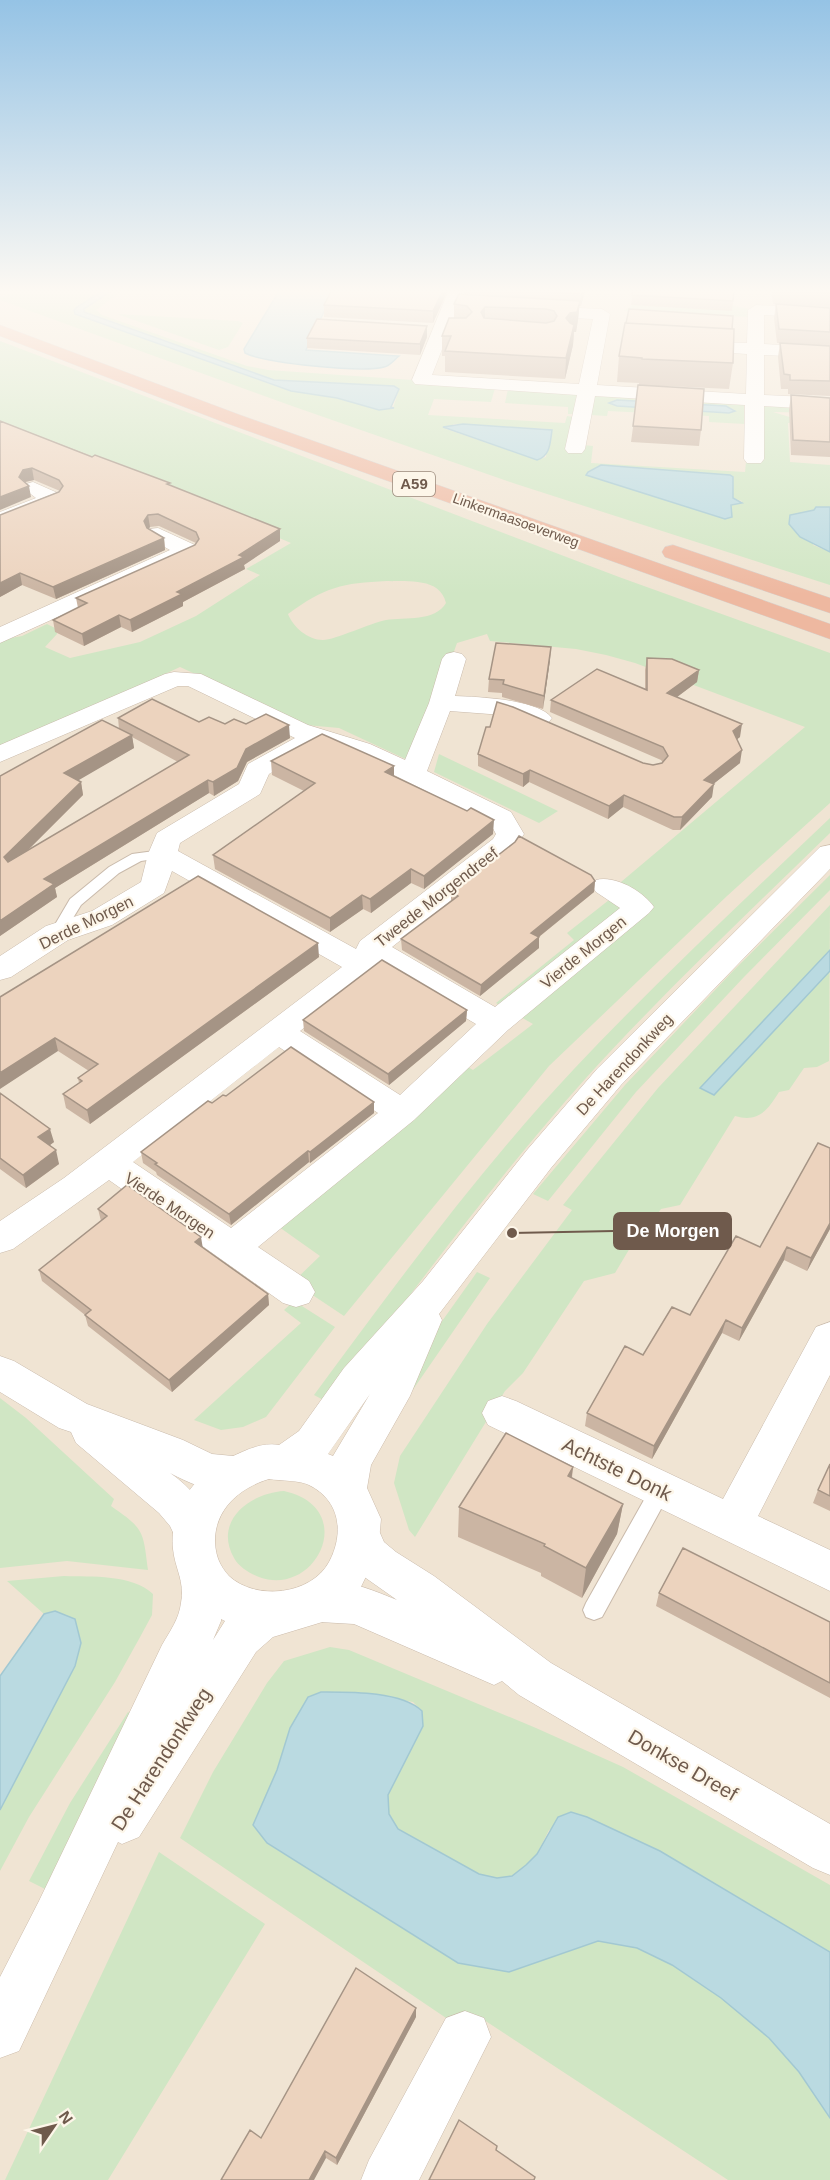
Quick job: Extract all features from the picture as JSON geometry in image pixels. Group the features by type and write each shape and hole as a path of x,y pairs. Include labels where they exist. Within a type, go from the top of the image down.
{"highway":[{"name":"Linkermaasoeverweg","path":"162,392 830,632"},
{"path":"655,546 830,606"}],"street":[{"path":"575,449 586,392"},
{"path":"615,392 830,404"},
{"path":"754,392 754,459"},
{"path":"0,520 53,498 33,488"},
{"path":"0,636 20,617 187,550 159,534"},
{"path":"412,775 441,703 454,659"},
{"name":"Tweede Morgendreef","path":"0,754 174,679 192,679 301,732 361,749 501,818 515,836 279,1032 108,1162 0,1239"},
{"path":"441,703 495,705 512,709 565,730"},
{"name":"Derde Morgen","path":"0,969 57,933 102,918 154,887 167,839 251,788 257,770 318,735"},
{"name":"De Harendonkweg","path":"288,1461 313,1443 358,1380 436,1291 539,1159 609,1077 830,853"},
{"path":"162,854 497,1022"},
{"name":"Vierde Morgen","path":"232,1246 402,1112 497,1022 639,907 601,884"},
{"path":"279,1032 402,1112"},
{"name":"Vierde Morgen","path":"108,1162 296,1292"},
{"name":"De Harendonkweg","path":"346,1490 351,1462 390,1396 436,1291"},
{"path":"732,1524 830,1338"},
{"path":"0,1372 73,1416 145,1479 176,1500 189,1516 194,1532"},
{"name":"Achtste Donk","path":"502,1413 660,1491 830,1570"},
{"path":"73,1416 169,1452 201,1469 217,1474 233,1474"},
{"path":"269,1461 288,1461 320,1469 335,1478 346,1490 355,1504 360,1521 361,1538 357,1556 349,1573 336,1588 299,1607 248,1610 222,1598 203,1578 194,1555 194,1532 198,1515 206,1499 218,1485 233,1474 269,1461"},
{"name":"Donkse Dreef","path":"361,1538 368,1555 381,1566 419,1590 535,1679 830,1851"},
{"name":"De Harendonkweg","path":"0,2032 57,1919 178,1659 200,1618 206,1599 203,1578"},
{"name":"Donkse Dreef","path":"299,1607 356,1604 535,1679"},
{"name":"De Harendonkweg","path":"57,1919 240,1637 257,1622 299,1607"},
{"path":"389,2180 465,2037"}],"lane":[{"path":"594,1610 660,1491"}],"shaded area":[{"path":"0,392 830,392 830,2180 0,2180"}],"green space":[{"path":"0,392 133,392 619,577 830,653 830,803 727,896 549,1066 344,1316 293,1282 320,1256 272,1222 453,1058 473,1070 533,1024 496,1003 574,940 567,933 623,889 621,882 805,727 635,663 576,649 490,641 487,634 457,643 414,763 339,728 306,725 180,667 0,751 0,640 22,636 47,624 57,629 57,634 45,647 70,658 140,642 196,616 260,575 246,569 291,543 0,421","holes":["413,582 430,585 437,589 443,595 446,603 441,609 427,616 386,620 323,640 312,638 302,632 293,624 288,614 334,588 358,583"]},
{"path":"253,392 303,392 337,398 379,410 393,408 398,392 494,392 491,402 434,399 428,415 565,423 567,416 573,417 583,445 593,446 591,463 745,472 746,462 762,462 761,408 763,406 830,408 830,413 773,412 813,424 788,423 790,462 830,465 830,507 816,507 813,545 830,552 830,585 516,484","holes":["454,424 549,429 546,457 537,460 446,429","598,466 742,501 731,505 588,473"]},
{"path":"507,392 577,394 573,414 568,414 568,407 505,403"},
{"path":"593,397 744,405 745,424 709,422 709,416 608,411 607,416 590,415","holes":["617,400 726,406 735,410 729,413 612,405"]},
{"path":"439,754 558,811 539,823 434,772"},
{"path":"830,818 830,833 645,1015 552,1117 454,1237 329,1403 314,1395 439,1228 539,1107 636,1005"},
{"path":"830,875 830,890 636,1092 548,1201 533,1194 625,1085 734,970"},
{"path":"830,905 829,1061 817,1067 804,1068 789,1090 779,1092 762,1113 750,1118 735,1116 680,1205 661,1209 648,1227 642,1228 615,1273 584,1281 523,1373 505,1391 415,1537 409,1530 394,1483 400,1456 487,1324 572,1210 563,1205 658,1088"},
{"path":"477,1272 490,1278 401,1407 440,1324"},
{"path":"294,1301 335,1327 266,1417 243,1427 221,1430 194,1420 301,1323 284,1310"},
{"path":"0,1398 26,1418 114,1499 111,1506 136,1526 143,1538 148,1570 67,1561 0,1568"},
{"path":"284,1491 307,1500 320,1515 325,1531 321,1548 312,1564 298,1575 280,1580 259,1577 236,1561 229,1545 228,1532 238,1511 248,1503 271,1493"},
{"path":"64,1576 111,1578 134,1583 153,1594 152,1615 115,1682 29,1817 0,1871 0,1810 75,1666 55,1611 44,1614 7,1581"},
{"path":"330,1647 349,1650 623,1767 830,1885 830,1952 660,1851 587,1817 549,1830 537,1854 512,1876 497,1878 479,1874 398,1829 389,1813 388,1795 423,1726 422,1711 413,1702 357,1692 277,1770 253,1825 268,1844 458,1963 509,1972 598,1941 637,1948 672,1965 721,1998 769,2038 799,2072 830,2118 830,2180 728,2180 481,2018 452,2022 180,1838 213,1772 267,1683 284,1661"},
{"path":"128,1712 133,1714 45,1889 29,1881 70,1803"},
{"path":"159,1852 265,1924 108,2180 5,2180"}],"water":[{"path":"296,392 398,392 391,407 394,408 379,410 337,398"},
{"path":"617,400 726,406 735,411 729,413 617,406 609,403"},
{"path":"463,424 552,430 550,445 545,456 537,460 443,427"},
{"path":"601,465 730,475 733,477 733,498 742,503 731,505 732,517 725,519 586,475"},
{"path":"816,507 830,507 830,552 800,537 789,524 790,515 814,510"},
{"path":"830,950 830,971 714,1095 700,1088"},
{"path":"55,1611 75,1619 81,1643 75,1666 0,1810 0,1676 44,1614"},
{"path":"321,1692 388,1696 413,1704 422,1711 423,1726 388,1795 389,1814 398,1829 479,1874 497,1878 512,1876 537,1854 558,1817 571,1812 587,1817 660,1851 830,1952 830,2118 799,2072 769,2038 721,1998 672,1965 637,1948 598,1941 509,1972 458,1963 267,1843 253,1825 277,1770 290,1728 308,1697"}],"building":[{"path":"637,392 704,392 701,430 633,426"},
{"path":"791,395 830,398 830,442 793,440"},
{"path":"0,421 92,457 95,455 170,483 167,484 280,529 239,555 244,557 177,592 182,594 130,620 119,615 82,634 53,620 87,603 76,598 195,545 199,539 196,532 158,514 148,515 144,521 147,528 164,538 53,587 20,573 0,583 0,515 59,492 63,486 59,480 32,468 23,470 19,477 29,486 0,497"},
{"path":"496,643 551,647 544,696 503,684 504,680 489,679"},
{"path":"647,658 672,659 699,670 667,693 742,724 733,731 742,750 704,780 714,784 682,817 674,817 624,795 609,806 530,770 523,774 478,754 486,727 490,727 497,702 643,763 653,765 662,763 668,756 663,747 551,700 597,669 647,690"},
{"path":"152,699 199,722 209,717 225,724 234,719 246,724 266,714 289,725 246,749 237,768 213,782 208,780 44,879 54,884 0,921 0,776 102,720 132,735 64,773 81,782 4,857 8,862 189,755 118,718"},
{"path":"322,734 394,766 385,772 467,811 471,808 494,820 424,876 411,869 370,899 362,895 330,918 213,855 315,783 271,761"},
{"path":"519,836 591,875 595,881 531,933 539,937 481,985 401,939 458,896 451,892 515,842"},
{"path":"198,876 318,943 87,1110 63,1094 82,1081 78,1078 98,1064 55,1038 0,1073 0,997"},
{"path":"382,960 467,1010 388,1074 303,1020"},
{"path":"291,1047 374,1102 229,1214 141,1152 208,1101 212,1103 223,1095 226,1096"},
{"path":"0,1093 50,1129 38,1137 56,1150 23,1175 0,1158"},
{"path":"818,1143 830,1148 830,1223 811,1258 787,1247 742,1328 726,1320 654,1446 587,1413 625,1346 643,1355 672,1307 690,1315 736,1236 760,1247"},
{"path":"127,1185 201,1237 195,1242 268,1294 169,1380 85,1315 91,1310 39,1270 107,1216 98,1209"},
{"path":"506,1433 573,1467 568,1476 623,1504 586,1568 544,1546 545,1544 459,1507"},
{"path":"830,1464 830,1496 818,1490"},
{"path":"683,1548 830,1622 830,1683 659,1593"},
{"path":"356,1968 416,2008 336,2158 325,2151 309,2180 221,2180 250,2130 261,2138"},
{"path":"459,2120 497,2146 496,2150 535,2177 534,2180 429,2180"}],"place":[{"name":"De Morgen","path":"512,1233"}]}
